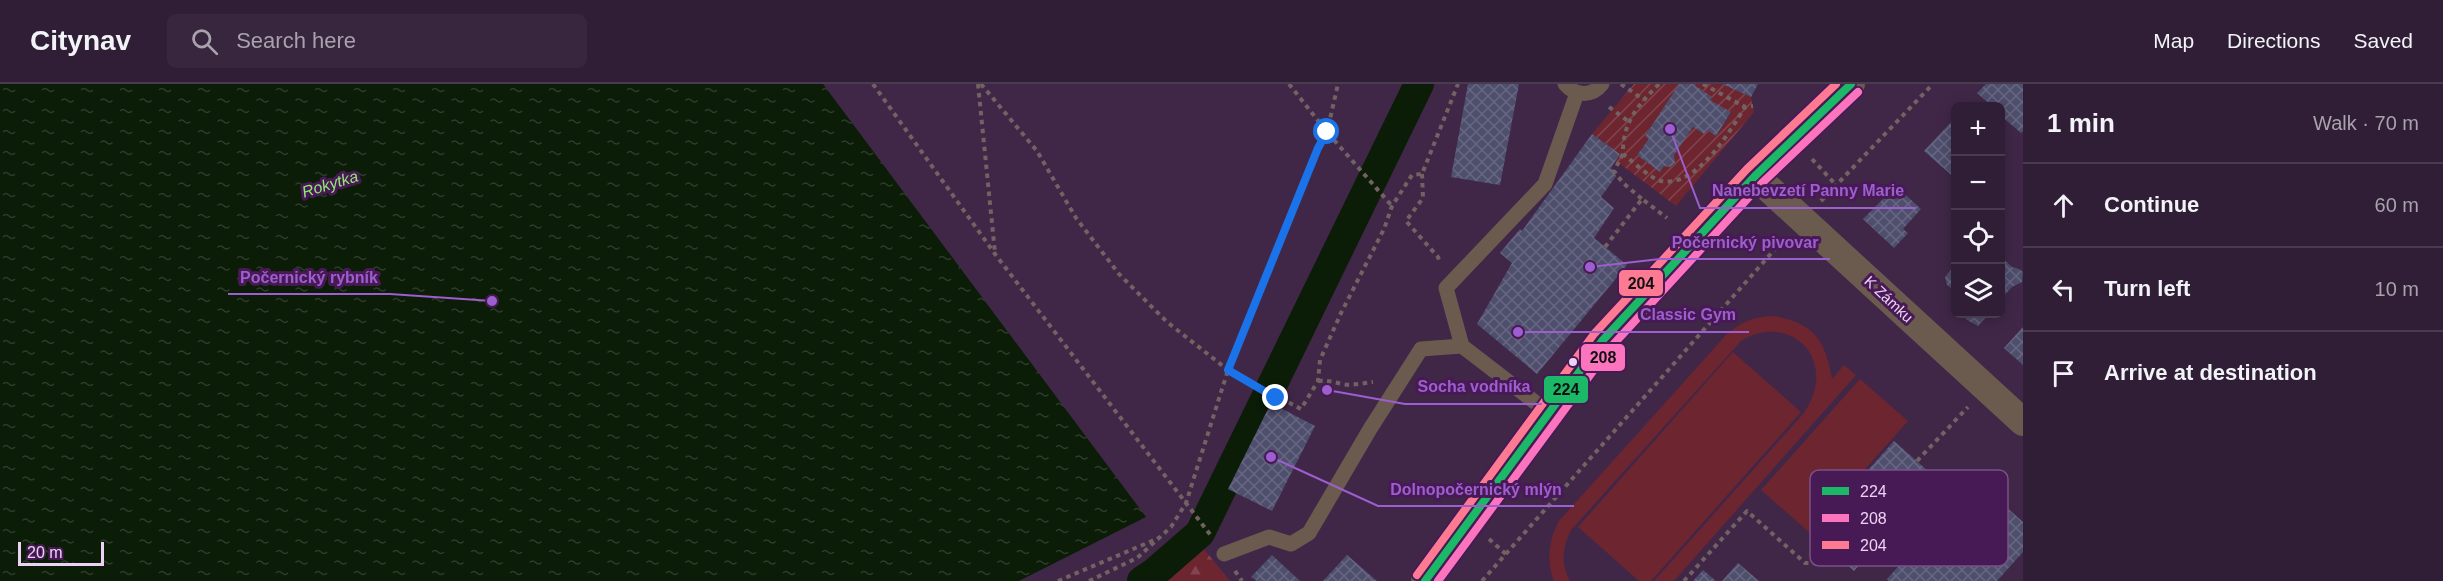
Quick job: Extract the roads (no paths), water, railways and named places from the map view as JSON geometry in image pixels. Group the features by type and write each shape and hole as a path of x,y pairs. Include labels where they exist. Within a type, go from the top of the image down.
{"street":[{"path":"1425,581 1602,341 1755,176 1851,84"},
{"name":"K Zámku","path":"1755,176 2023,422"}],"lane":[{"path":"1549,413 1462,346 1446,288 1545,184 1571,88 1588,93 1598,89 1602,84"},
{"path":"1222,550 1269,537 1291,544 1309,533 1370,429 1421,349 1462,346"}],"water":[{"name":"Rokytka","path":"0,84 823,84 1146,517 1019,581 0,581"}],"waterway":[{"path":"1142,581 1200,533 1419,84"}],"place":[{"name":"Nanebevzetí Panny Marie","path":"1670,129"},
{"name":"Počernický pivovar","path":"1590,267"},
{"name":"Počernický rybník","path":"492,301"},
{"name":"Classic Gym","path":"1518,332"},
{"name":"Socha vodníka","path":"1327,390"},
{"name":"Dolnopočernický mlýn","path":"1271,457"}]}
